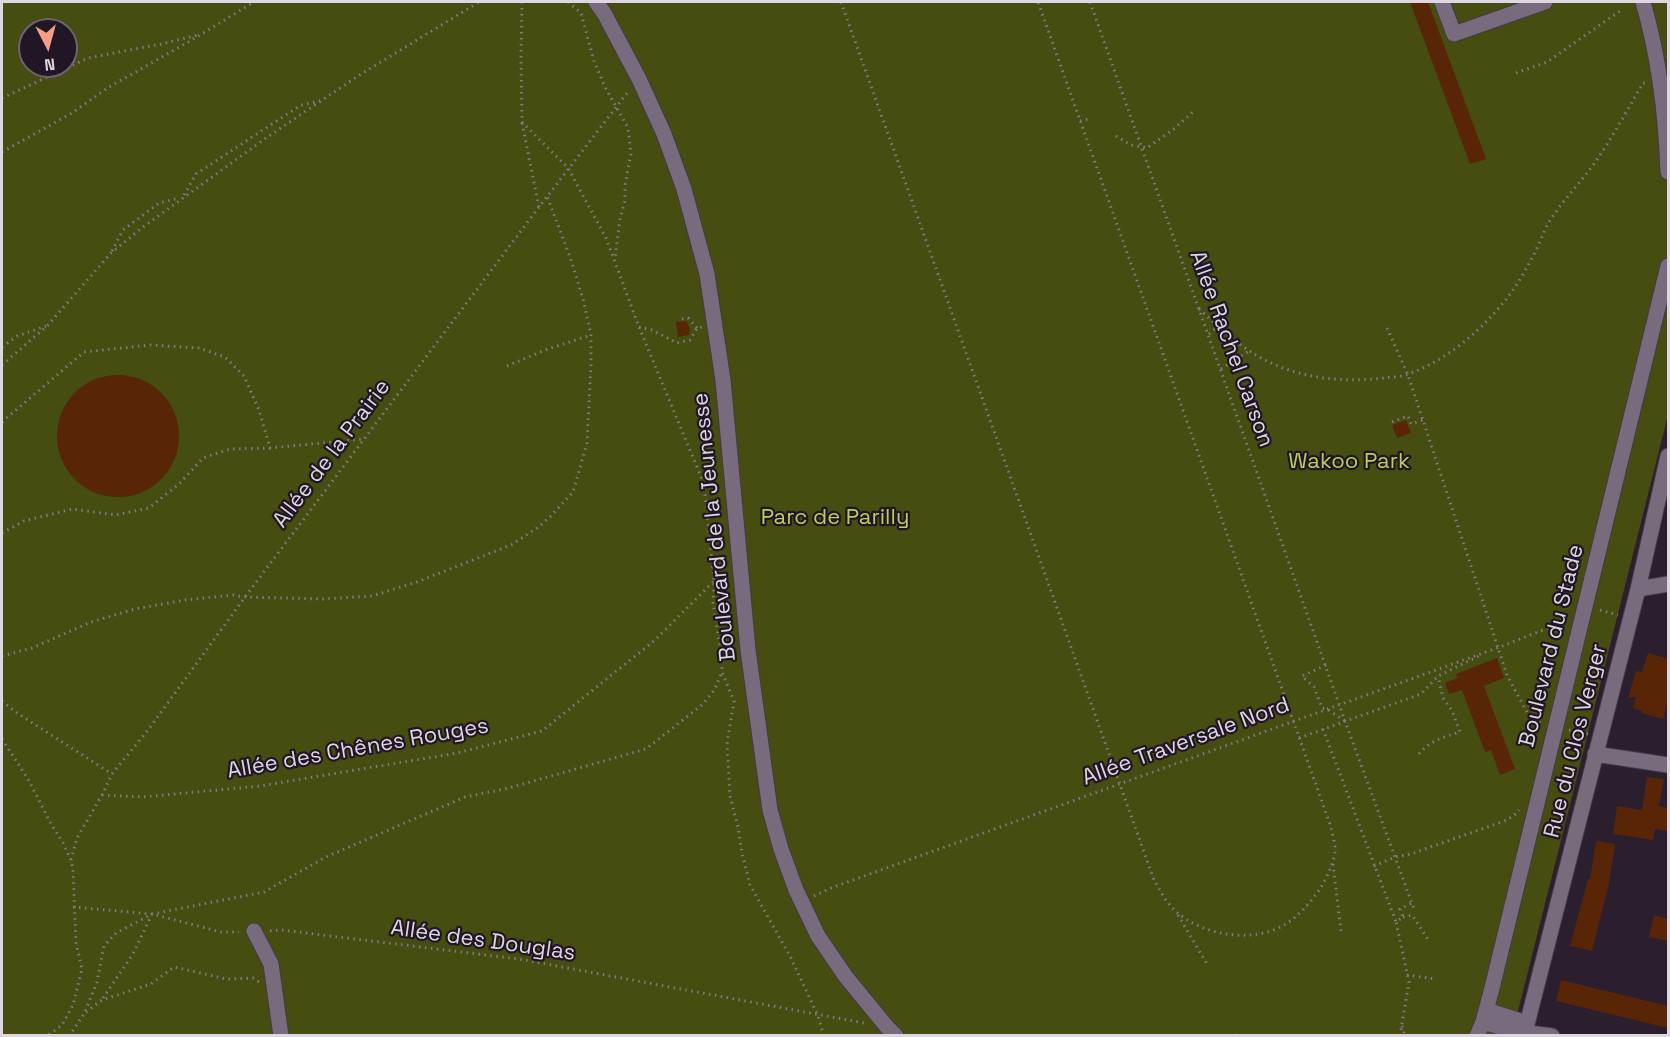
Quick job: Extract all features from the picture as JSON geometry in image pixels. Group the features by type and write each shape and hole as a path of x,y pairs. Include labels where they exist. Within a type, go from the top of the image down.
{"street":[{"name":"Boulevard de la Jeunesse","path":"596,2 639,79 664,134 687,199 703,257 716,325 723,380 748,650 770,810 781,849 818,936 840,969 891,1031"},
{"path":"1442,2 1454,33 1545,2"},
{"path":"1643,2 1660,80 1667,134 1668,172"},
{"name":"Boulevard du Stade","path":"1482,1025 1583,614 1664,302 1668,266"},
{"name":"Rue du Clos Verger","path":"1526,1030 1638,589 1668,456"},
{"path":"1638,589 1668,584"},
{"path":"1595,754 1668,765"},
{"path":"254,931 271,964 281,1035"},
{"path":"1482,1025 1552,1035"},
{"path":"1482,1025 1496,1035"}],"path":[{"path":"2,152 72,113 109,87 254,2"},
{"path":"2,365 48,325 111,252 183,197 358,76 479,2"},
{"path":"522,2 522,122 539,207"},
{"path":"568,2 581,13 594,61 628,128 631,154 615,261"},
{"path":"841,2 1154,880 1208,964"},
{"path":"1038,2 1331,828 1335,847 1333,862 1341,931"},
{"name":"Allée Rachel Carson","path":"1090,2 1414,909"},
{"path":"1516,73 1547,62 1620,11"},
{"path":"2,98 88,58 202,34"},
{"name":"Allée de la Prairie","path":"71,860 77,838 112,774 148,730 245,597 568,168 639,79"},
{"path":"1198,309 1249,351 1283,368 1313,376 1344,380 1408,375 1461,344 1506,299 1519,282 1550,220 1597,159 1643,83 1660,80"},
{"path":"111,252 123,230 159,203 183,197 196,174 301,105 326,99"},
{"path":"1116,136 1131,145 1147,148 1176,128 1195,110"},
{"path":"1080,121 1088,118"},
{"path":"69,1035 84,1014 97,982 104,946 116,933 152,914 264,892 326,857 465,797 509,788 646,749 703,704 715,689 722,672 722,659 713,603 714,581 704,484 639,327 606,238 568,168 522,122"},
{"path":"2,656 32,648 91,622 135,609 195,599 233,595 323,599 372,596 483,557 511,545 537,528 573,492 587,443 591,364 591,335 583,299 547,196"},
{"path":"682,319 688,318 697,328"},
{"path":"2,347 17,336 48,325"},
{"path":"697,328 716,325"},
{"path":"1209,335 1220,326"},
{"path":"639,327 652,330 677,343 690,340 697,328"},
{"path":"1387,328 1408,375 1507,675 1530,718 1543,724"},
{"path":"507,366 545,350 591,335"},
{"path":"2,422 84,352 150,345 199,348 225,357 244,376 259,410 270,448"},
{"path":"1221,369 1249,351"},
{"path":"1392,422 1408,416 1411,424 1423,420"},
{"path":"2,533 24,521 72,508 116,515 149,508 179,484 203,458 230,449 270,448 364,439"},
{"name":"Allée des Chênes Rouges","path":"102,795 142,797 260,786 457,753 542,731 655,640 714,581 741,571"},
{"path":"1600,610 1620,616"},
{"name":"Allée Traversale Nord","path":"802,902 831,888 1497,648 1583,614"},
{"path":"1298,738 1421,694 1438,676 1497,648"},
{"path":"1326,665 1302,676 1314,687 1322,708 1345,721"},
{"path":"722,672 734,700 727,744 730,796 750,885 791,958 818,1016 824,1035"},
{"path":"1419,754 1434,741 1460,732 1452,711 1443,698 1438,676"},
{"path":"2,701 112,774"},
{"path":"1323,729 1396,922 1409,982 1400,1035"},
{"path":"1569,730 1588,734"},
{"path":"2,739 28,779 71,860 73,870 76,943 82,969 80,983 73,1005 62,1025 47,1035"},
{"path":"1374,866 1507,820 1520,808"},
{"path":"1177,913 1209,930 1245,935 1266,932 1282,926 1300,913 1319,890 1333,862"},
{"path":"1403,917 1400,909 1412,903"},
{"name":"Allée des Douglas","path":"74,908 152,914 220,932 281,930 519,959 891,1031"},
{"path":"84,1014 102,1000 133,954 152,914"},
{"path":"1396,922 1412,915 1430,941"},
{"path":"102,1000 151,984 174,967 227,980 253,978 274,994"},
{"path":"1407,975 1435,979"},
{"path":"1402,1024 1405,1035"}],"green space":[{"name":"Parc de Parilly","path":"2,2 1668,2 1668,415 1512,1035 2,1035"}],"building":[{"path":"1410,2 1428,2 1486,159 1470,164"},
{"path":"686,321 690,329 689,335 678,337 676,322"},
{"path":"118,375 142,379 161,393 175,412 179,436 175,460 161,479 142,493 118,497 94,493 75,479 61,460 57,436 61,412 75,393 94,379"},
{"path":"1406,420 1411,433 1397,438 1392,425"},
{"path":"1648,653 1668,659 1668,699 1663,719 1633,708 1636,697 1628,698 1636,671 1642,672"},
{"path":"1497,658 1504,678 1484,686 1515,769 1500,775 1491,750 1485,752 1462,690 1449,694 1445,683 1457,678 1456,674"},
{"path":"1647,777 1664,779 1659,806 1668,808 1668,831 1655,829 1653,840 1613,834 1617,806 1642,810"},
{"path":"1596,841 1615,844 1609,884 1592,951 1570,946 1588,879 1590,879"},
{"path":"1654,915 1668,919 1668,941 1649,937"},
{"path":"1561,980 1668,1006 1668,1028 1556,1001"}],"park label":[{"name":"Wakoo Park","path":"1349,462"}]}
